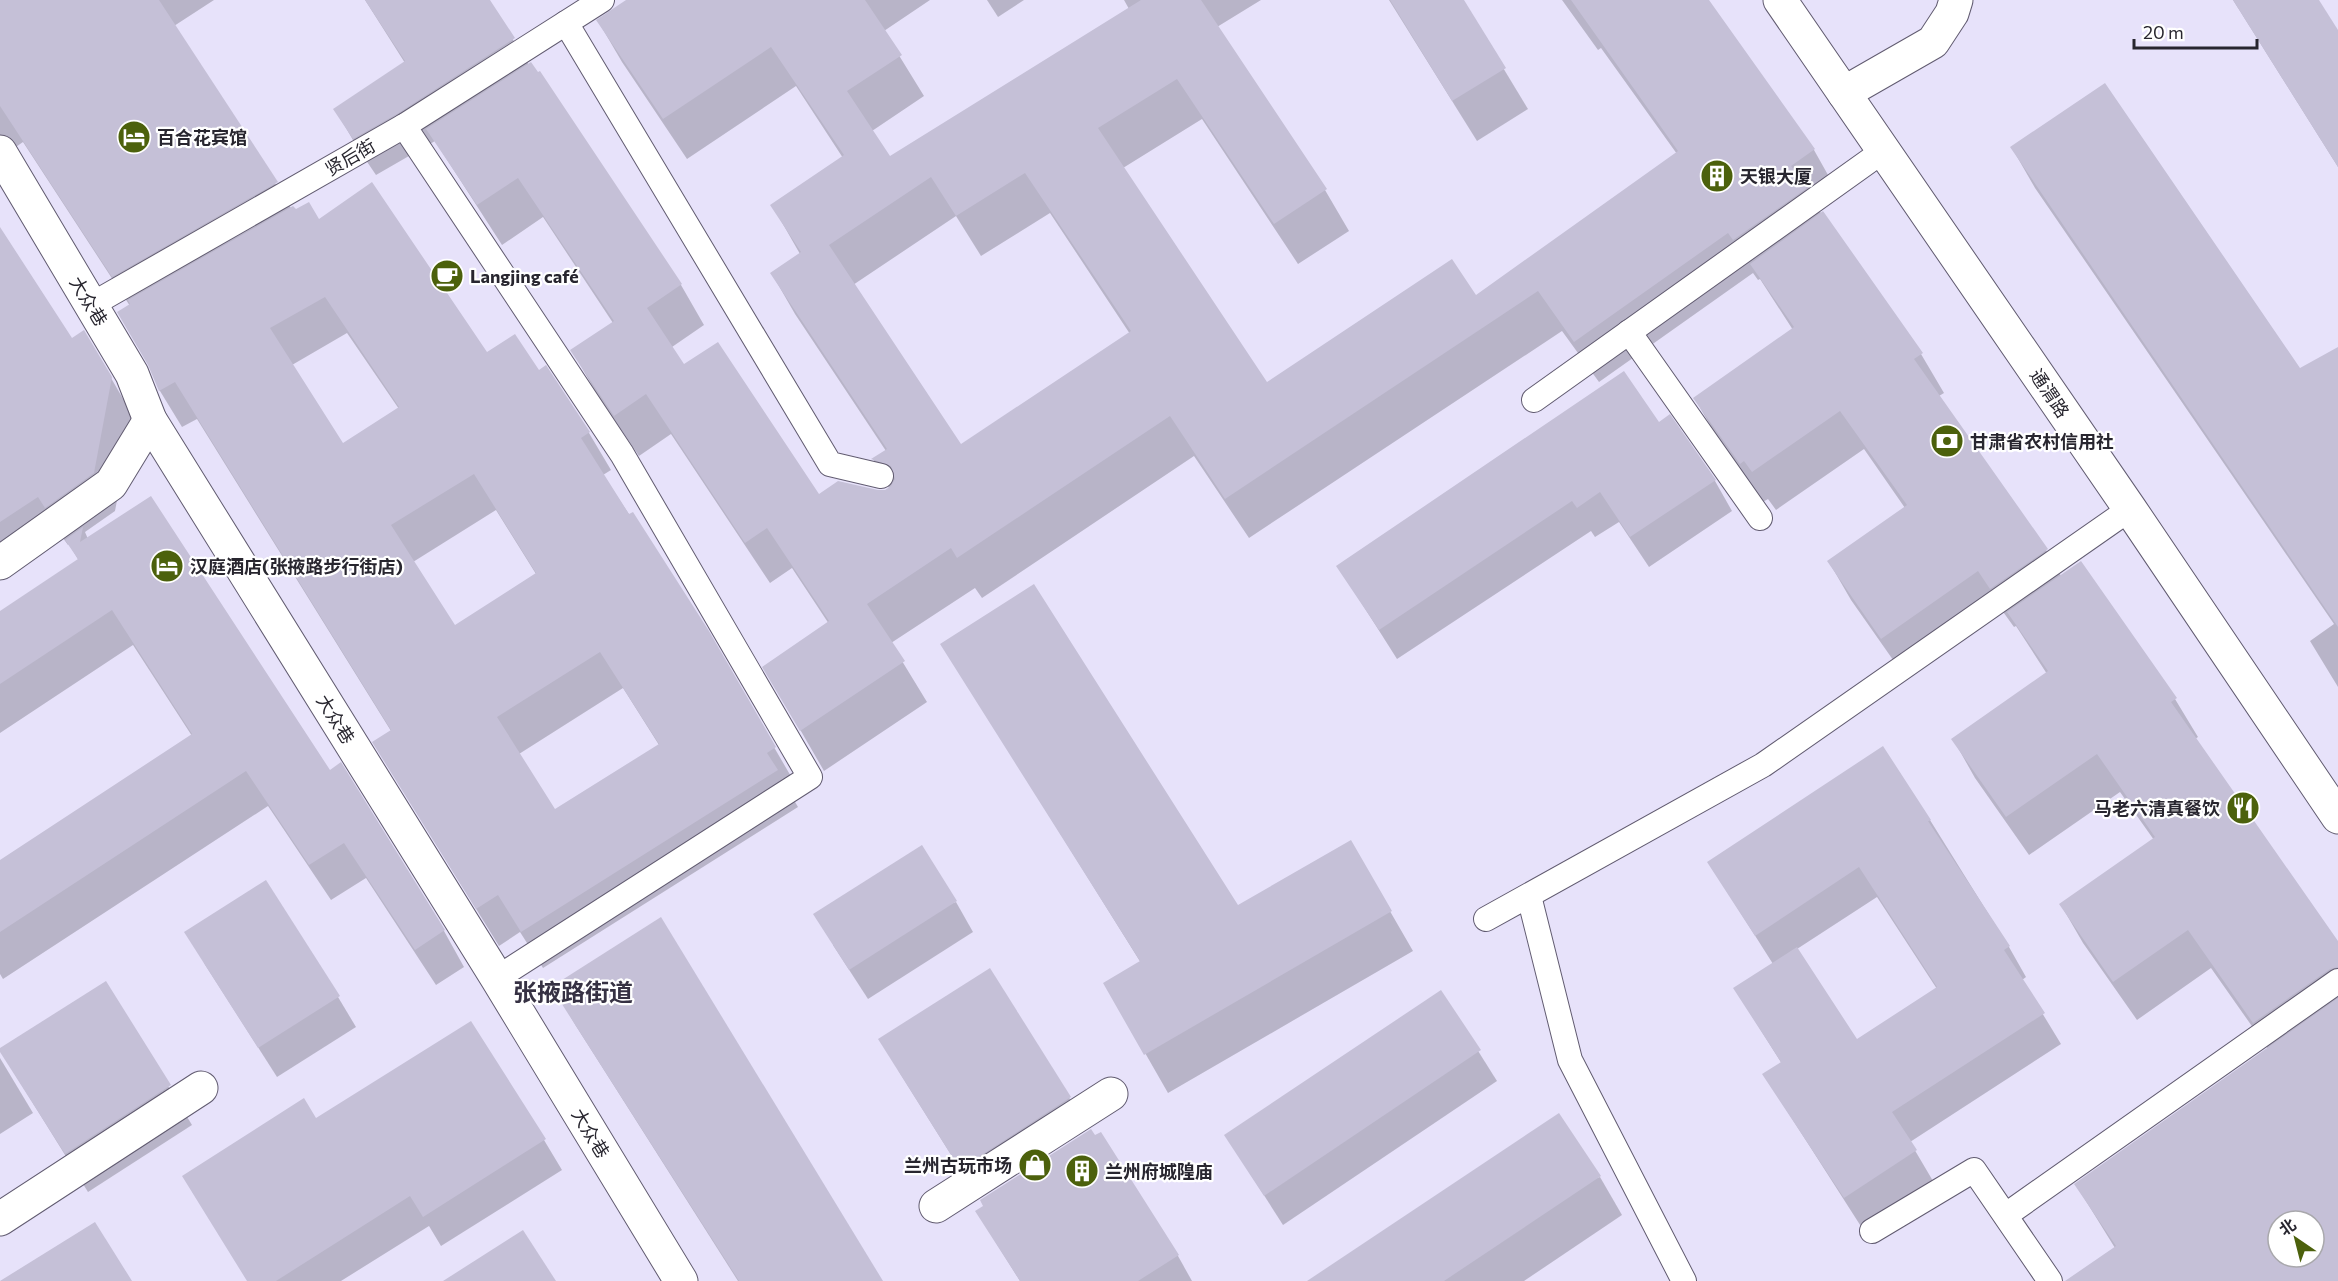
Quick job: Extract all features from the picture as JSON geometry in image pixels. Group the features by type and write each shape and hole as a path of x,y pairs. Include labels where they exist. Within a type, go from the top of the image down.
{"street":[{"name":"通渭路","path":"1780,0 2130,509 2338,817"},
{"path":"1844,93 1933,42 1952,13 1956,0"},
{"name":"大众巷","path":"0,152 132,374 150,420 497,978 681,1281"},
{"path":"0,563 111,484 150,420"},
{"path":"0,1219 201,1088"},
{"path":"936,1206 1111,1094"}],"lane":[{"name":"贤后街","path":"91,305 404,126 602,0"},
{"path":"566,23 830,464 880,476"},
{"path":"404,126 621,454 810,777 497,978"},
{"path":"1534,400 1884,151"},
{"path":"1629,332 1760,518"},
{"path":"1486,920 1763,765 2130,509"},
{"path":"1529,896 1570,1060 1684,1281"},
{"path":"2006,1215 2338,981"},
{"path":"1872,1231 1974,1170 2050,1281"}],"building":[{"name":"百合花宾馆","path":"0,0 159,0 278,182 112,277 0,106"},
{"path":"365,0 490,0 515,38 397,114 353,139 333,109 405,61"},
{"path":"626,0 865,0 902,55 847,91 890,156 1141,0 1201,0 1327,189 1274,224 1177,79 1098,128 1267,382 1452,259 1476,295 1678,151 1571,0 1709,0 1815,149 1791,166 1807,188 1733,240 1728,233 1574,342 1538,291 1225,499 1170,416 957,558 951,548 867,604 905,661 800,731 762,667 829,621 767,528 745,543 646,394 614,416 570,350 614,321 518,178 477,205 426,129 531,62 538,72 540,71 682,284 647,308 684,364 718,342 819,494 838,481 885,490 895,479 891,466 871,459 887,449 770,273 801,252 770,205 844,155 771,47 663,119 596,20","holes":["1025,173 1131,331 961,444 829,245 931,177 956,216"]},
{"path":"1390,0 1464,0 1506,68 1452,101"},
{"path":"2233,0 2319,0 2338,30 2338,167"},
{"path":"2105,83 2300,368 2338,347 2338,627 2010,147"},
{"path":"372,182 487,352 515,334 539,370 546,365 590,432 581,438 629,514 633,512 709,631 776,747 767,753 778,770 521,932 498,895 476,909 372,742 391,730 175,382 159,391 148,365 117,312 130,304 128,300 293,206 296,209 309,202 319,219","holes":["325,297 399,407 343,443 270,328","474,474 536,573 455,625 391,525","600,652 659,744 555,809 497,717"]},
{"path":"1823,211 1923,353 1914,359 2048,549 1990,589 1978,571 1881,639 1827,561 1907,505 1840,411 1752,472 1744,461 1740,464 1693,398 1794,327 1750,264"},
{"path":"0,227 72,338 84,330 112,377 94,473 45,508 38,497 0,522"},
{"path":"1624,371 1659,422 1670,414 1716,480 1630,537 1600,492 1577,508 1572,501 1379,630 1336,566"},
{"path":"151,496 330,770 341,762 445,930 415,950 344,843 309,865 246,771 0,932 0,860 192,734 112,610 0,684 0,611 78,559 65,540 83,527 80,542"},
{"path":"2081,561 2177,698 2171,702 2338,941 2338,967 2330,969 2253,1023 2188,930 2113,982 2059,904 2155,837 2097,754 2006,817 1951,739 2048,671 2007,612"},
{"path":"1034,584 1238,905 1351,840 1392,911 1144,1055 1103,983 1140,961 940,644"},
{"path":"1883,746 1931,820 1928,821 2010,946 2004,950 2045,1013 1892,1112 1917,1150 1844,1198 1762,1074 1781,1062 1733,988 1797,947 1857,1039 1937,987 1859,867 1755,936 1707,862"},
{"path":"922,845 957,901 849,970 813,914"},
{"path":"266,880 340,996 258,1048 184,932"},
{"path":"661,917 883,1281 739,1281 551,987"},
{"path":"990,968 1071,1097 960,1169 878,1039"},
{"path":"106,981 171,1085 65,1154 0,1052 0,1048"},
{"path":"1441,990 1481,1050 1264,1196 1224,1135"},
{"path":"2338,998 2338,1281 2065,1281 2116,1246 2074,1184"},
{"path":"471,1021 546,1139 423,1217 410,1196 276,1281 247,1281 182,1176 304,1098 316,1118"},
{"path":"1559,1113 1601,1176 1444,1281 1307,1281"},
{"name":"兰州府城隍庙","path":"1091,1129 1095,1135 1101,1132 1179,1255 1138,1281 1020,1281 975,1211 983,1206 980,1200"},
{"path":"95,1222 132,1281 0,1281"},
{"path":"523,1230 556,1281 443,1281"}],"place":[{"name":"百合花宾馆","path":"134,137"},
{"name":"天银大厦","path":"1717,176"},
{"name":"Langjing café","path":"447,276"},
{"name":"甘肃省农村信用社","path":"1947,441"},
{"name":"汉庭酒店(张掖路步行街店)","path":"167,566"},
{"name":"马老六清真餐饮","path":"2243,808"},
{"name":"兰州古玩市场","path":"1035,1165"},
{"name":"兰州府城隍庙","path":"1082,1171"}],"district":[{"name":"张掖路街道","path":"573,991"}]}
